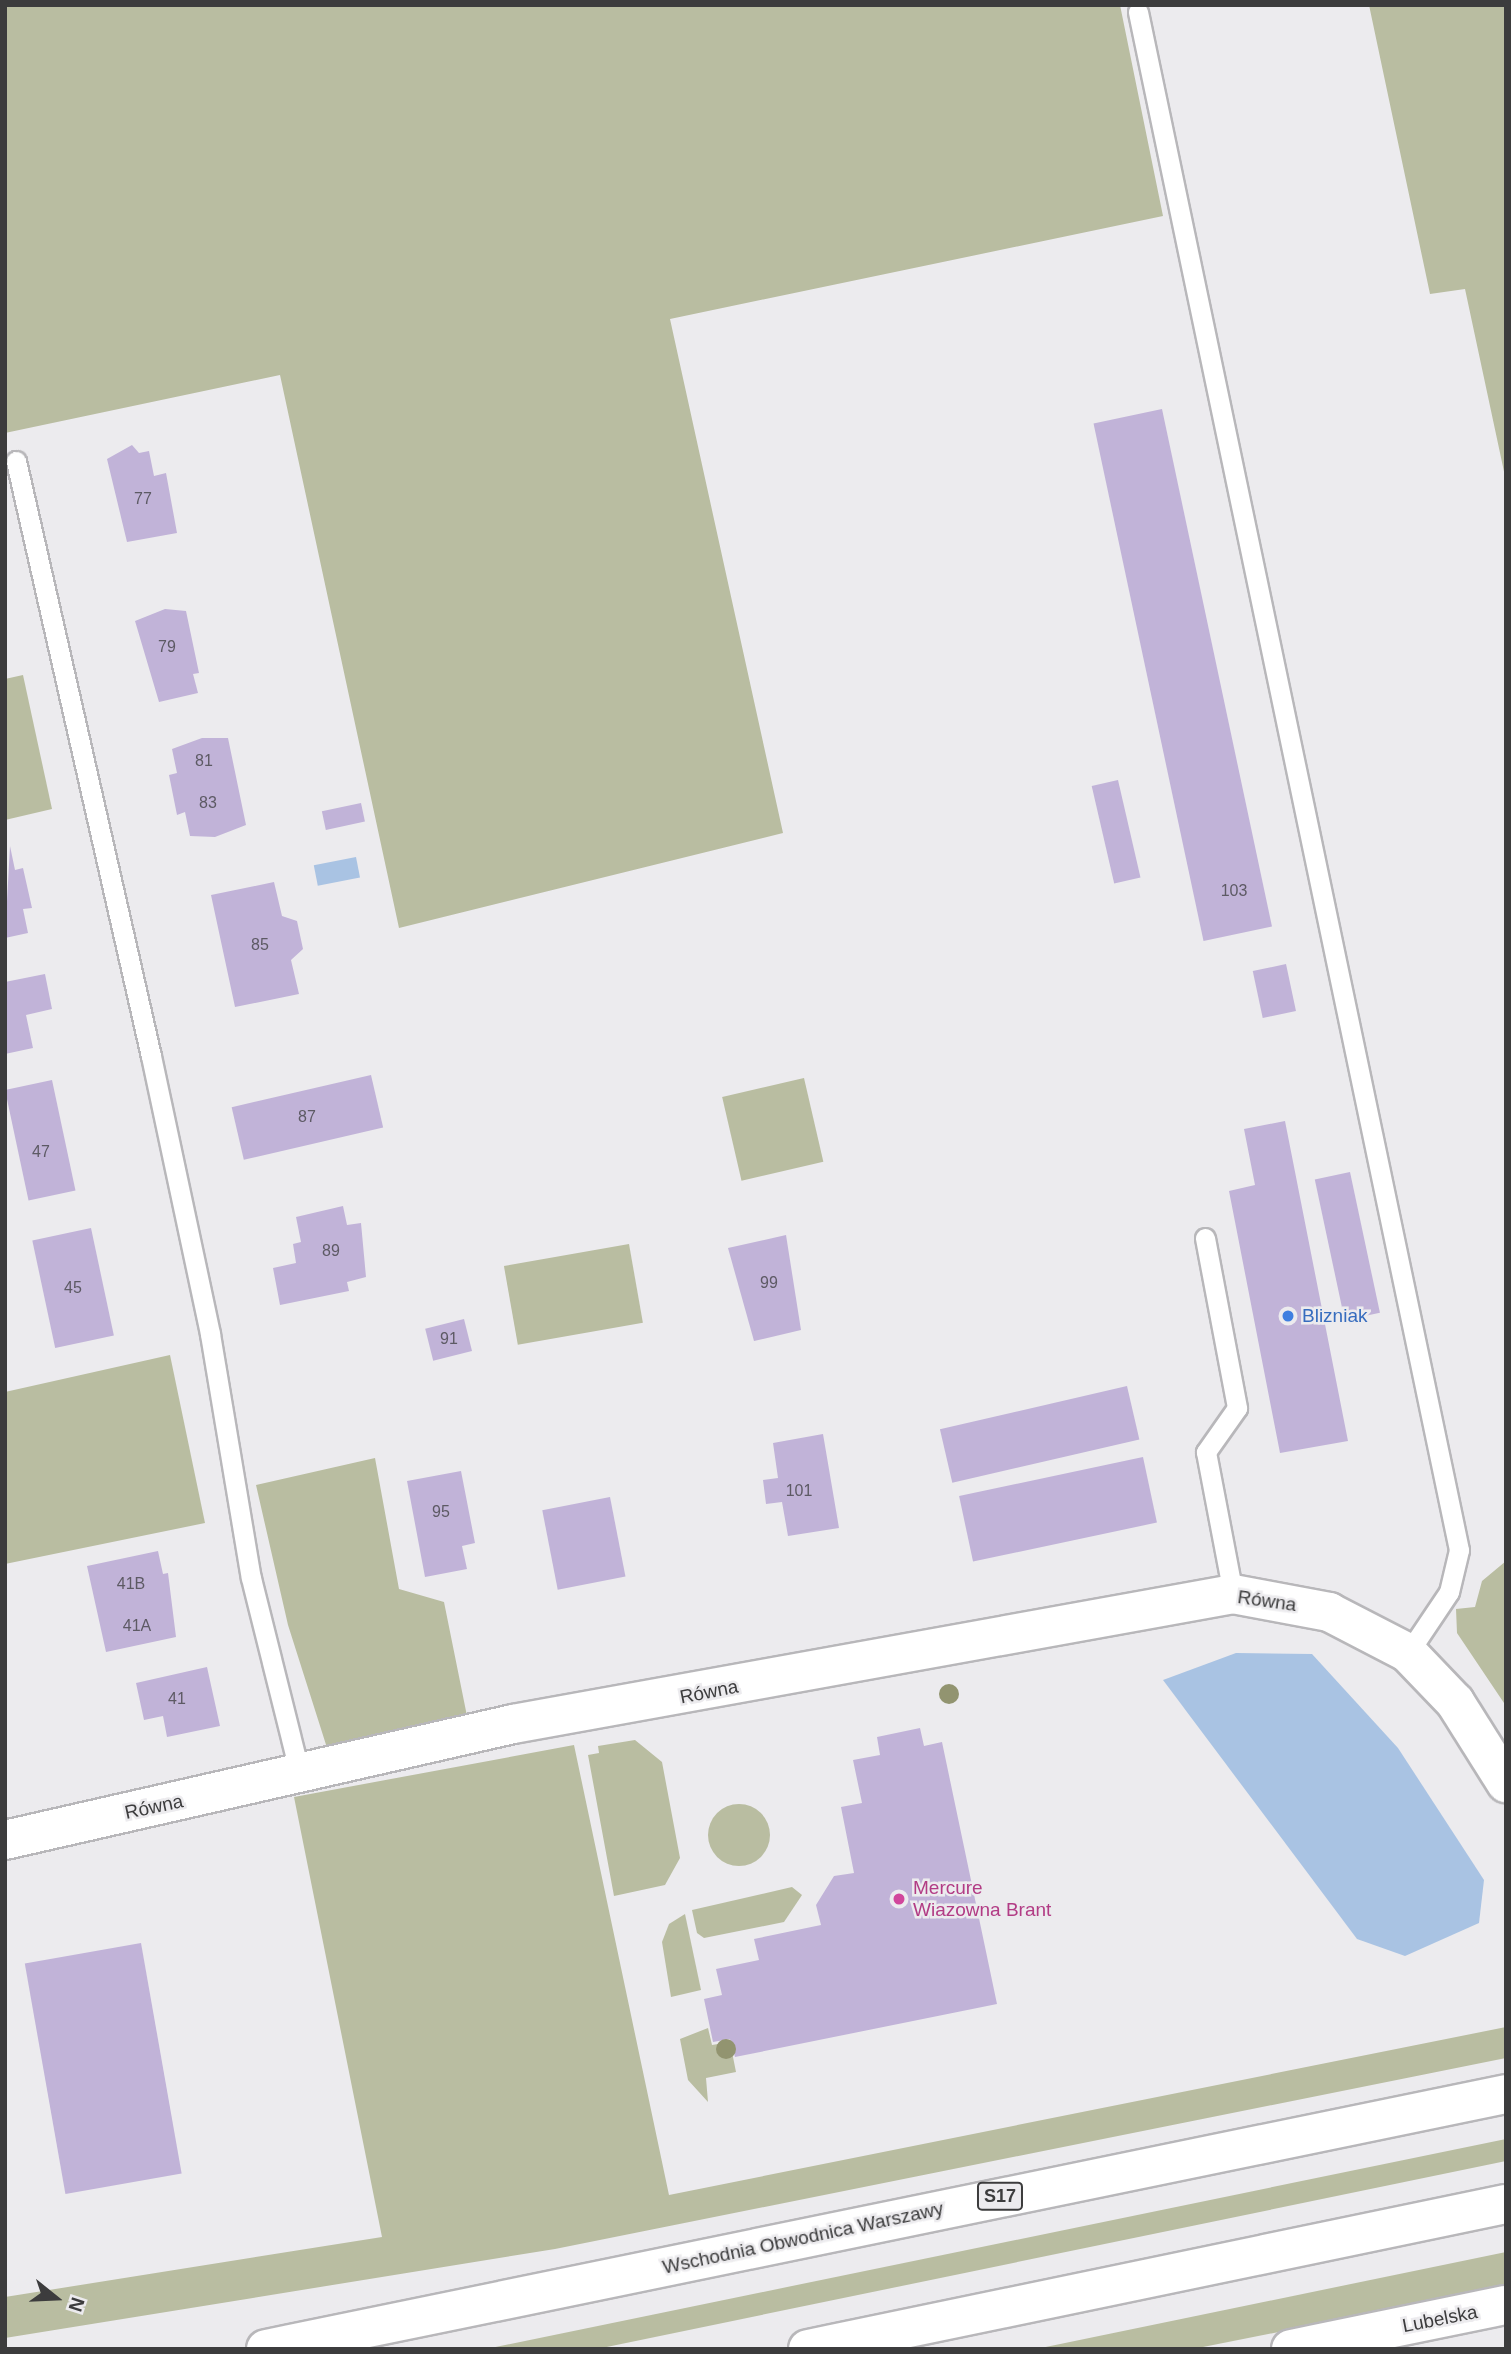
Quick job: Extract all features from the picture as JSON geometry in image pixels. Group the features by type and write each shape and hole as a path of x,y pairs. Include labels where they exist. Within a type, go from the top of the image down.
{"main road":[{"name":"Równa","path":"5,1840 513,1724 1233,1594 1329,1612 1408,1653 1455,1702 1506,1783"},
{"name":"Wschodnia Obwodnica Warszawy","path":"266,2349 1506,2094"},
{"path":"808,2349 1506,2204"},
{"name":"Lubelska","path":"1291,2349 1506,2305"}],"lane":[{"path":"1138,12 1459,1550 1448,1592 1408,1653"},
{"path":"16,461 151,1055 210,1334 251,1578 300,1774"},
{"path":"1205,1238 1237,1408 1206,1452 1233,1594"}],"green space":[{"path":"5,5 1120,5 1163,216 670,319 783,833 399,928 280,375 5,433"},
{"path":"1369,5 1506,5 1506,481 1465,289 1430,294"},
{"path":"23,675 52,809 5,820 5,679"},
{"path":"804,1078 823,1162 741,1181 722,1097"},
{"path":"629,1244 643,1323 518,1345 504,1266"},
{"path":"170,1355 205,1523 5,1564 5,1392"},
{"path":"375,1458 399,1589 444,1602 468,1721 328,1751 288,1625 256,1485"},
{"path":"1506,1561 1506,1706 1457,1633 1456,1609 1475,1607 1482,1581"},
{"path":"635,1740 662,1762 680,1858 665,1885 614,1896 588,1755 599,1753 598,1746"},
{"path":"574,1745 669,2195 1506,2027 1506,2058 555,2249 5,2338 5,2297 382,2237 294,1797"},
{"path":"739,1804 751,1806 761,1813 768,1823 768,1847 761,1857 751,1864 739,1866 727,1864 717,1857 710,1847 708,1835 710,1823 717,1813 727,1806"},
{"path":"792,1887 802,1895 784,1922 704,1938 697,1933 692,1910"},
{"path":"685,1914 701,1990 671,1997 662,1942 669,1924"},
{"path":"708,2028 712,2045 730,2042 736,2072 706,2078 708,2102 688,2080 680,2039"},
{"path":"1506,2139 1506,2161 597,2349 486,2349"},
{"path":"1506,2252 1506,2287 1193,2349 1036,2349"}],"water":[{"path":"356,857 360,878 318,886 314,865"},
{"path":"1236,1653 1312,1654 1398,1748 1484,1880 1479,1923 1405,1956 1357,1939 1163,1680"}],"building":[{"path":"1162,409 1272,926 1204,941 1094,424"},
{"path":"132,445 139,453 149,451 154,476 166,473 177,533 127,542 107,459"},
{"path":"165,609 186,611 199,673 193,674 198,693 159,702 135,621"},
{"path":"202,738 228,738 246,825 215,837 190,836 185,812 177,815 169,775 177,773 172,749"},
{"path":"1118,780 1140,877 1114,884 1092,786"},
{"path":"361,803 365,822 326,830 322,811"},
{"path":"10,846 15,870 23,868 32,908 23,909 28,933 5,938"},
{"path":"274,882 282,916 297,921 303,949 291,960 299,994 235,1007 211,895"},
{"path":"1286,964 1296,1011 1263,1018 1253,971"},
{"path":"45,974 52,1009 26,1015 33,1048 5,1054 5,982"},
{"path":"371,1075 383,1128 244,1160 232,1107"},
{"path":"52,1080 75,1191 29,1201 5,1090"},
{"name":"Blizniak","path":"1285,1121 1348,1441 1280,1453 1229,1191 1255,1185 1244,1129"},
{"path":"1350,1172 1380,1313 1345,1320 1315,1179"},
{"path":"343,1206 347,1225 361,1223 366,1277 347,1282 349,1291 280,1305 273,1268 296,1263 293,1244 301,1242 296,1217"},
{"path":"91,1228 114,1336 55,1348 32,1240"},
{"path":"786,1235 801,1330 754,1341 728,1248"},
{"path":"464,1319 472,1351 433,1361 425,1329"},
{"path":"1127,1386 1139,1440 952,1483 940,1429"},
{"path":"823,1434 839,1528 788,1536 782,1502 766,1504 763,1480 778,1478 773,1443"},
{"path":"1143,1457 1157,1523 973,1562 959,1496"},
{"path":"461,1471 475,1543 462,1546 467,1569 425,1577 407,1481"},
{"path":"610,1497 625,1577 558,1590 542,1510"},
{"path":"158,1551 163,1574 168,1573 176,1637 106,1652 87,1566"},
{"path":"207,1667 220,1726 167,1737 163,1716 144,1720 136,1683"},
{"name":"Mercure Wiazowna Brant","path":"920,1728 924,1746 942,1742 997,2004 735,2057 730,2039 713,2042 704,1999 722,1995 716,1969 759,1960 754,1939 821,1925 816,1905 834,1876 854,1873 841,1807 862,1803 853,1760 880,1755 877,1737"},
{"path":"141,1943 182,2173 65,2194 25,1963"}],"place":[{"name":"Blizniak","path":"1288,1316"},
{"name":"Mercure Wiazowna Brant","path":"899,1899"}]}
